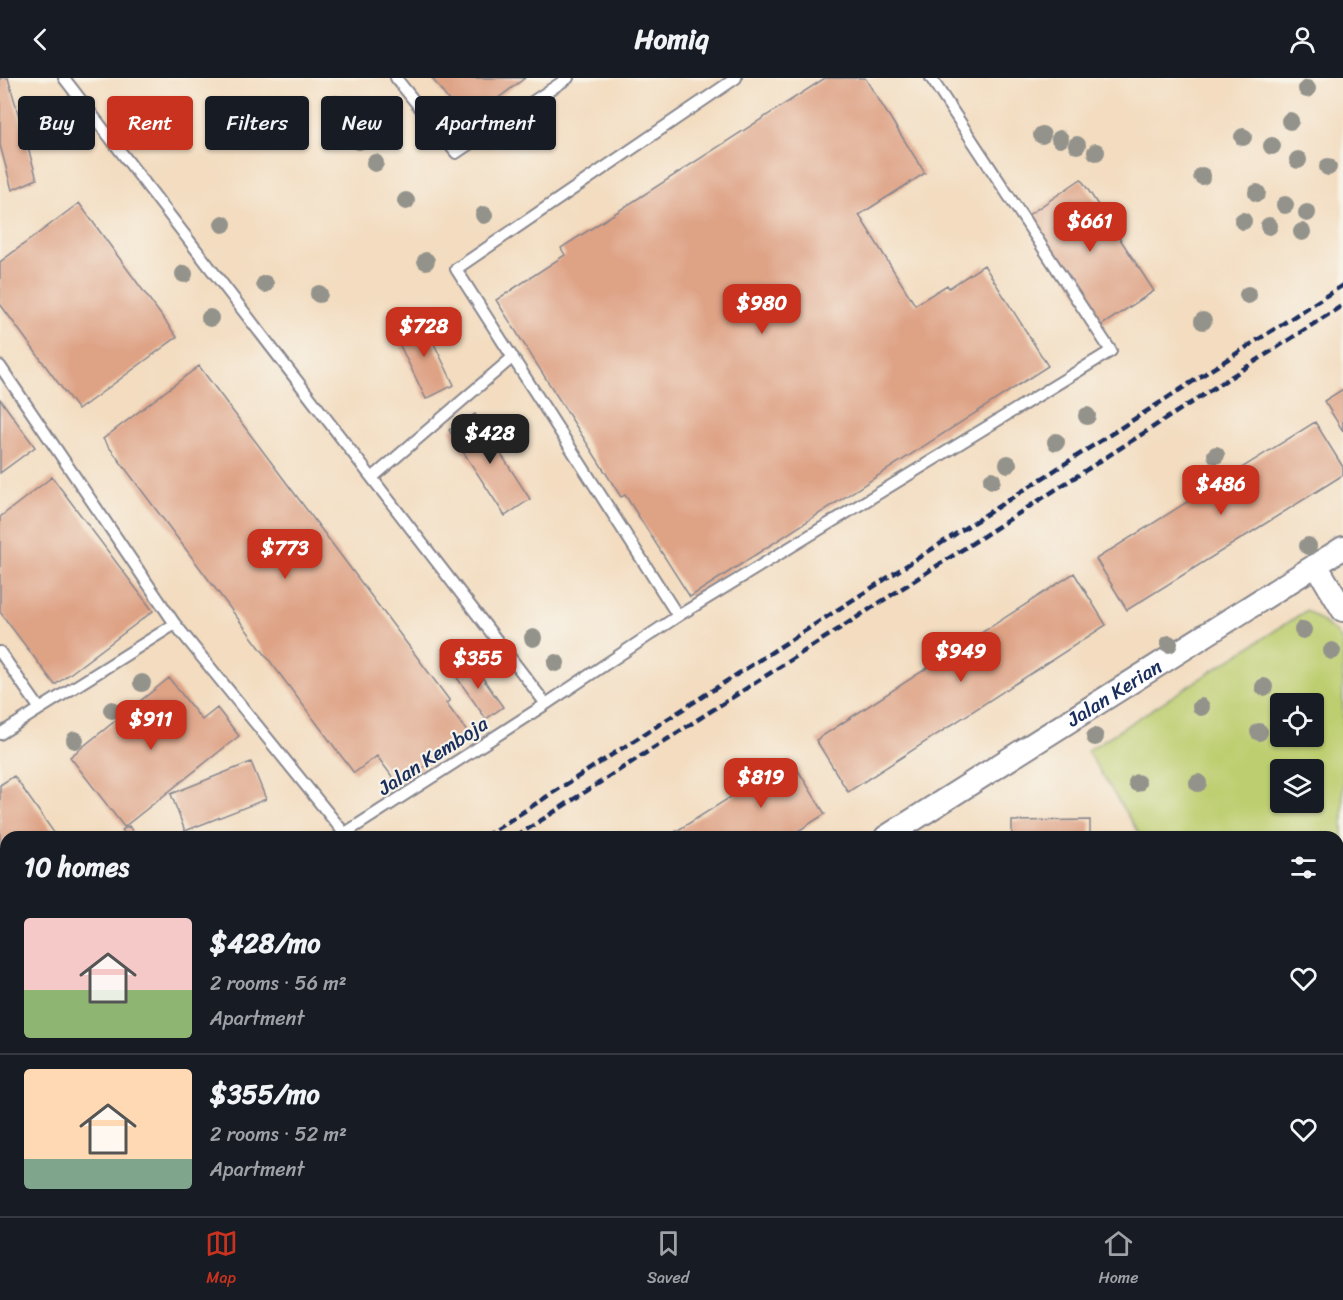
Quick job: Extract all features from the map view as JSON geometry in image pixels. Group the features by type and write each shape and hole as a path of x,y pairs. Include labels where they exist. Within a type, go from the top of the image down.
{"street":[{"name":"Jalan Kerian","path":"895,831 1343,548"},
{"path":"1316,565 1343,610"}],"lane":[{"path":"64,78 546,704"},
{"path":"396,78 456,153 562,80"},
{"path":"678,616 456,269 736,78"},
{"name":"Jalan Kemboja","path":"348,831 678,616 1111,351 931,78"},
{"path":"372,478 513,357"},
{"path":"0,366 175,624 339,831"},
{"path":"0,734 175,624"},
{"path":"0,651 40,709"}],"green space":[{"path":"1307,610 1338,634 1343,644 1343,831 1137,831 1087,751"}],"building":[{"path":"0,78 8,78 18,113 18,150 29,150 37,179 12,190 0,145"},
{"path":"432,78 525,78 501,96 445,96"},
{"path":"825,78 865,78 925,173 859,215 915,305 947,285 949,288 984,265 1048,366 690,597 625,495 621,497 496,300 565,255 561,248"},
{"path":"1081,179 1154,291 1099,327 1027,216"},
{"path":"79,203 177,337 78,410 0,304 0,262"},
{"path":"421,317 454,385 426,399 393,331"},
{"path":"199,366 450,701 446,703 468,733 399,786 377,756 354,773 103,439"},
{"path":"1343,389 1343,431 1324,401"},
{"path":"0,399 35,447 0,473"},
{"path":"475,414 530,499 505,516 449,430"},
{"path":"1315,422 1343,467 1343,475 1127,610 1096,559"},
{"path":"52,477 153,611 55,685 0,612 0,517"},
{"path":"1074,573 1106,625 848,792 816,740"},
{"path":"470,660 503,707 486,719 453,672"},
{"path":"169,678 202,720 217,708 239,736 124,827 70,757"},
{"path":"791,759 825,814 798,831 677,831"},
{"path":"251,762 266,799 185,831 171,794"},
{"path":"14,776 53,831 0,831 0,785"},
{"path":"1090,820 1090,831 1012,831 1012,821"},
{"path":"129,826 132,831 123,831"}],"railway":[{"path":"493,831 1343,285"},
{"path":"524,831 1343,305"}]}
